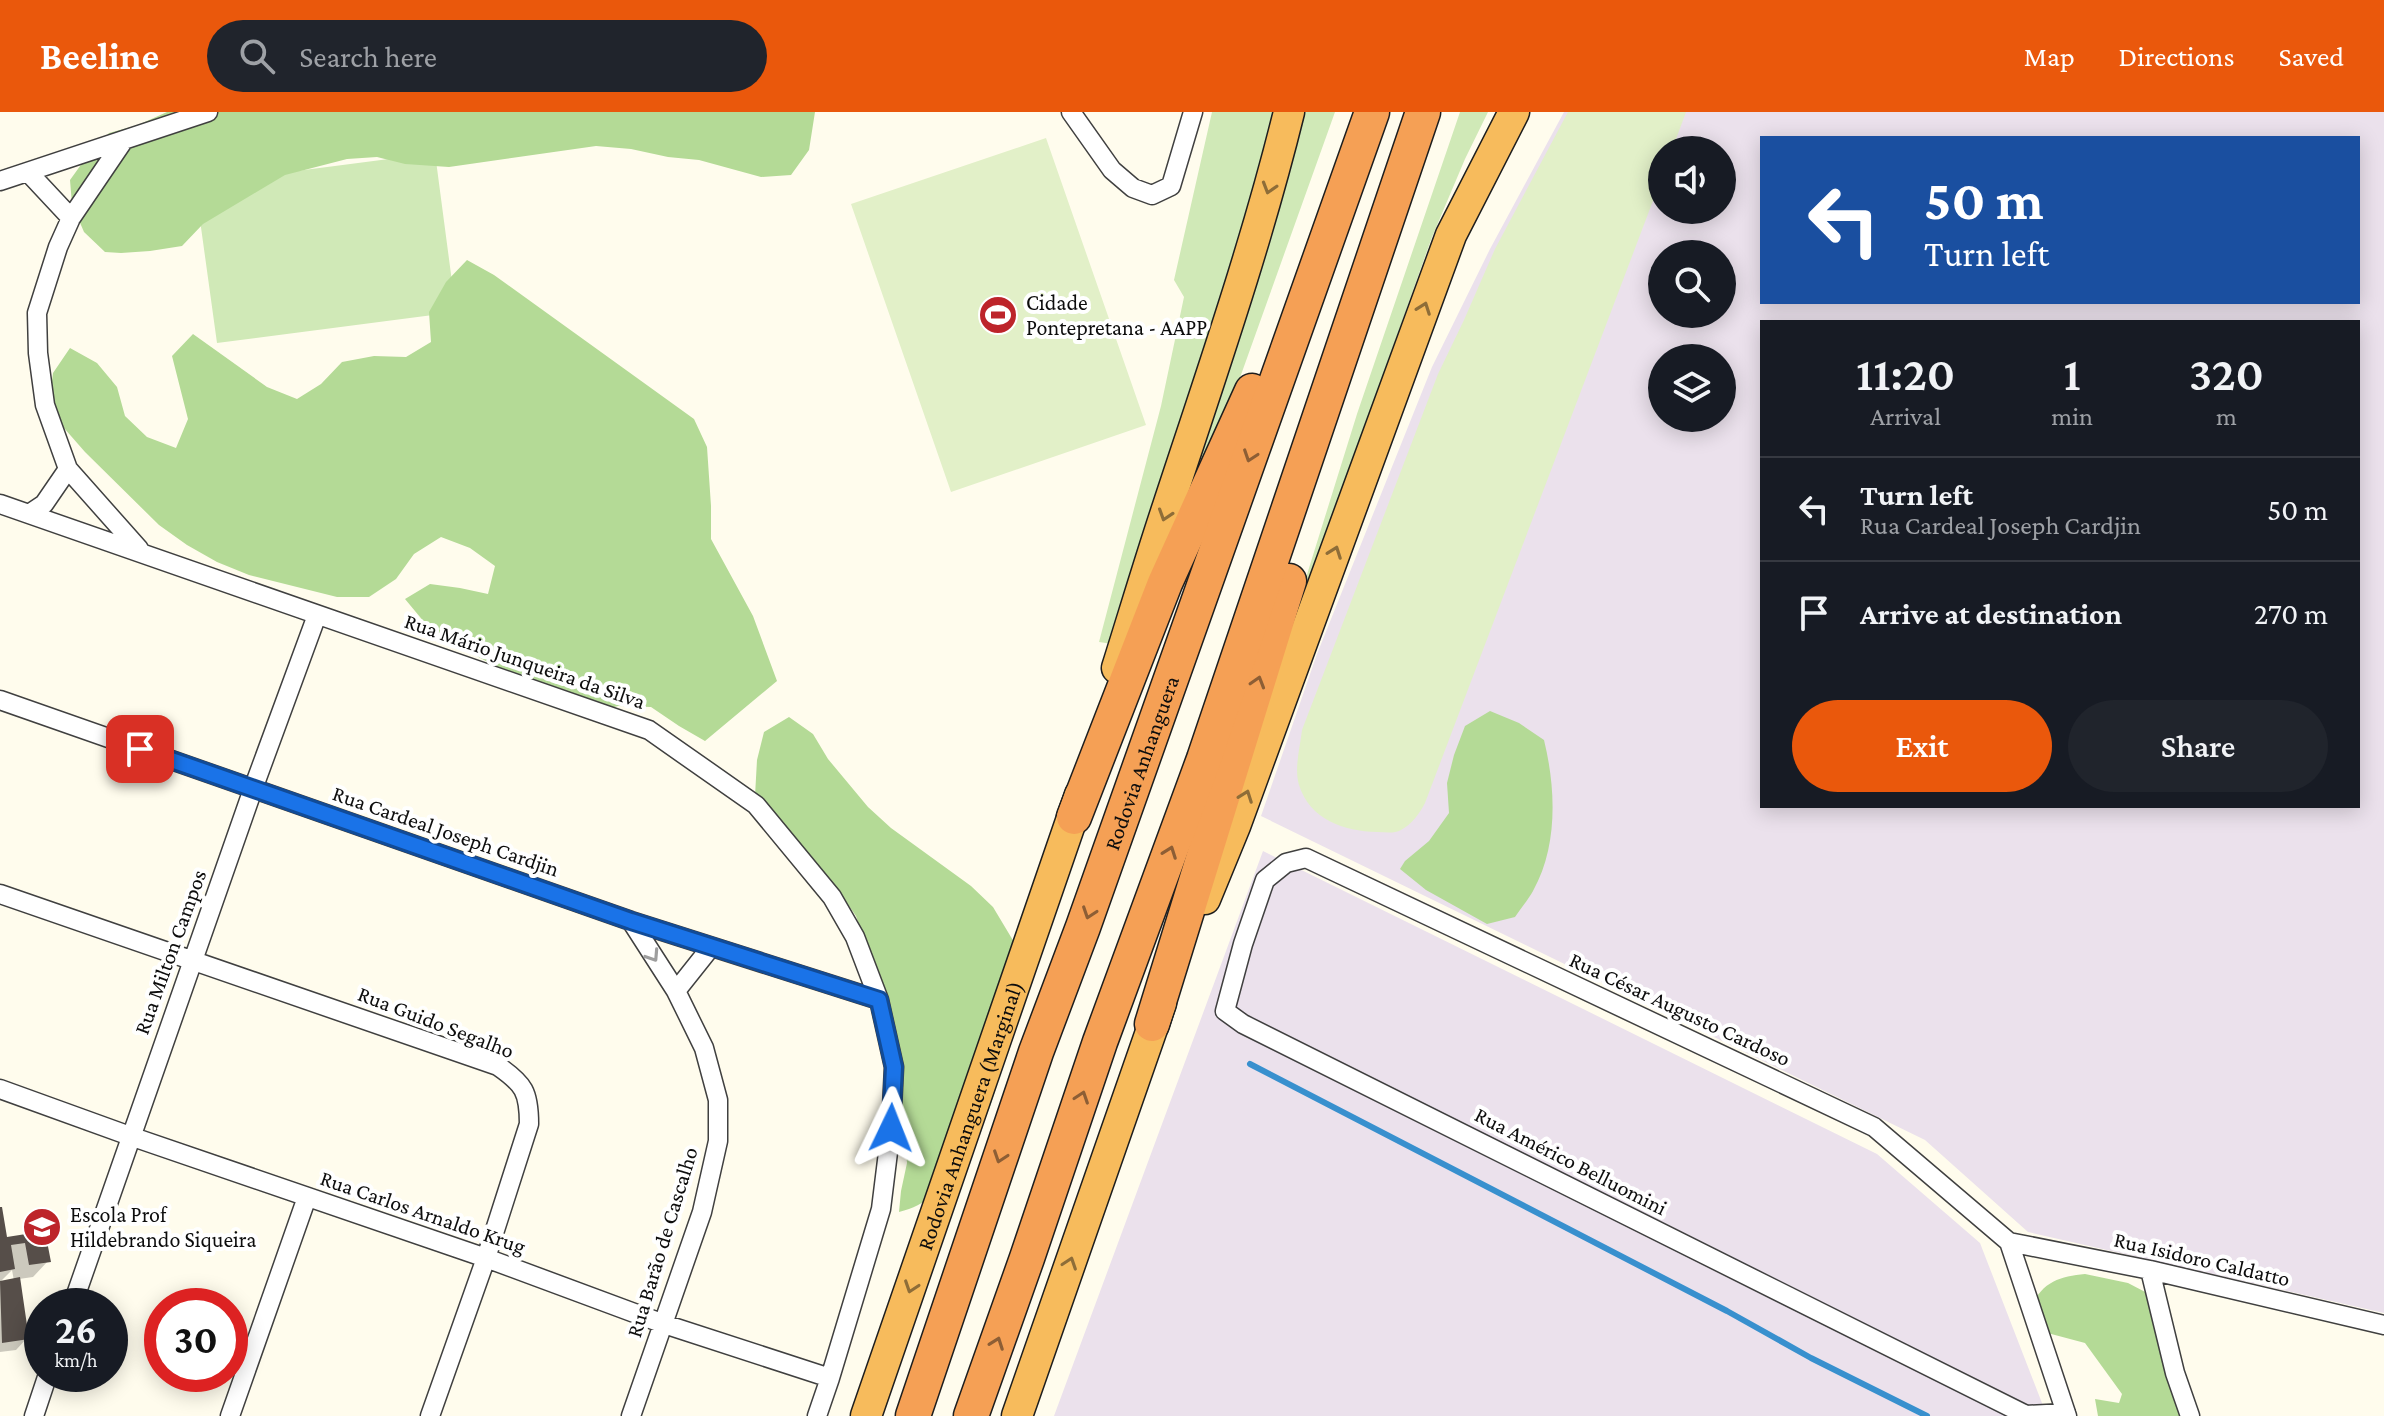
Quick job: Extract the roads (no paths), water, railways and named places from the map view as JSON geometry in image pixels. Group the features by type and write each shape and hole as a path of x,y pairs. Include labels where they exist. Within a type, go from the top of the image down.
{"highway":[{"name":"Rodovia Anhanguera (Marginal)","path":"866,1416 1074,817 1102,715 1224,339 1289,112"},
{"name":"Rodovia Anhanguera","path":"913,1416 1036,1052 1372,112"},
{"path":"971,1416 1100,1042 1204,759 1423,112"},
{"path":"1017,1416 1152,1024 1348,392 1443,112"},
{"path":"1152,1024 1235,826 1451,235 1514,112"},
{"path":"1074,817 1165,583 1275,340 1314,239 1360,145"}],"street":[{"path":"0,181 208,112"},
{"path":"1071,112 1112,170 1133,188 1152,195 1171,186 1193,112"},
{"path":"124,140 71,218 58,247 37,313 38,353 45,405 68,469 141,551"},
{"path":"28,172 71,218"},
{"path":"29,514 44,504 68,469"},
{"name":"Rua Mário Junqueira da Silva","path":"0,504 649,730 756,805 832,897 855,937 879,1000 894,1067 891,1128 881,1209 817,1416"},
{"name":"Rua Milton Campos","path":"78,1288 317,615"},
{"name":"Rua Cardeal Joseph Cardjin","path":"0,700 631,921 879,1000"},
{"name":"Rua César Augusto Cardoso","path":"1306,858 1874,1127 2009,1242"},
{"name":"Rua Américo Belluomini","path":"1306,858 1286,863 1265,880 1225,1011 1243,1024 2026,1415 2066,1414"},
{"name":"Rua Guido Segalho","path":"0,894 498,1066 520,1081 529,1102 529,1124 430,1416"},
{"name":"Rua Barão de Cascalho","path":"631,921 676,991 704,1048 718,1100 718,1141 702,1212 631,1416"},
{"path":"676,991 711,947"},
{"name":"Rua Carlos Arnaldo Krug","path":"0,1089 486,1258 664,1324 830,1378"},
{"path":"230,1416 307,1197"},
{"path":"2009,1242 2066,1414"},
{"name":"Rua Isidoro Caldatto","path":"2009,1242 2150,1270 2384,1325"},
{"path":"2150,1270 2175,1373 2190,1416"},
{"path":"34,1416 42,1392"}],"waterway":[{"path":"1250,1064 1927,1416"}],"place":[{"name":"Cidade Pontepretana - AAPP","path":"998,315"},
{"name":"Escola Prof Hildebrando Siqueira","path":"42,1227"}]}
